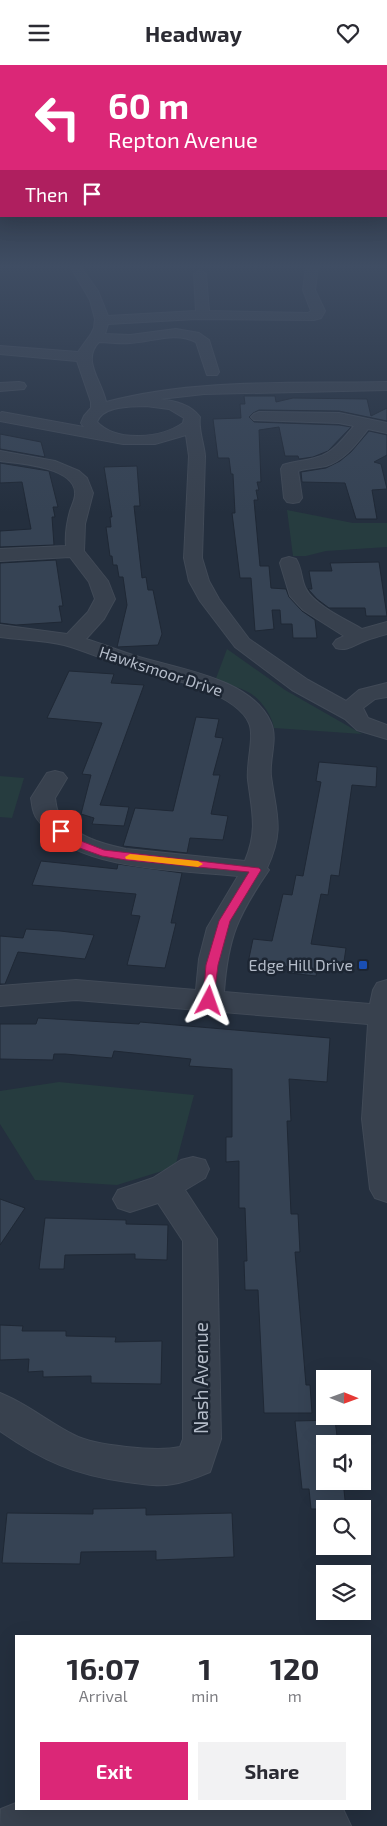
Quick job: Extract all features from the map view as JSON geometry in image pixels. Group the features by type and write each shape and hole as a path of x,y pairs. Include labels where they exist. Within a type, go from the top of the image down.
{"street":[{"path":"87,348 85,357 87,372 100,396 98,411 90,417 89,423 92,428 105,435"},
{"path":"205,348 212,372"},
{"path":"0,350 85,357"},
{"path":"93,381 108,390 144,399"},
{"path":"0,387 19,386"},
{"path":"1,417 30,418 98,411 179,392 387,387"},
{"path":"128,439 167,437 182,432 190,420 194,407 206,398 217,394 254,390"},
{"path":"128,403 165,404 180,408 190,420 196,440 190,467 193,558 199,581 227,626 242,643 300,685 353,714"},
{"path":"259,417 282,412 339,418 387,428"},
{"path":"1,417 128,439 169,453"},
{"path":"293,498 289,469 323,461 337,453 348,444 364,423"},
{"path":"0,456 38,462 71,471 81,479 84,490 78,516 75,551 98,581 105,599 96,615 72,641"},
{"path":"0,555 75,551"},
{"path":"289,563 297,592 310,606 359,636"},
{"path":"339,645 359,636 387,628"},
{"name":"Hawksmoor Drive","path":"0,631 72,641 126,661 218,687 242,701 259,720 262,739 259,779 266,804 266,837 256,870 224,921 212,965 209,1001"},
{"path":"300,685 378,692"},
{"path":"378,692 355,702 352,708 353,714 356,719 369,727 387,732"},
{"path":"55,778 43,798 46,814 61,831 78,843 102,852 126,857 256,870"},
{"path":"0,997 76,991 209,1001 385,1003 378,1119 387,1189"},
{"name":"Nash Avenue","path":"0,1410 70,1453 88,1458 161,1467 183,1465 196,1459 202,1439 200,1239 179,1178 130,1199"},
{"path":"18,1826 308,1816 327,1826"}],"green space":[{"path":"287,510 353,523 387,523 387,547 326,551 306,556 293,556"},
{"path":"227,649 285,690 362,734 274,728 268,712 251,693 215,681"},
{"path":"0,776 24,778 12,818 0,817"},
{"path":"59,1082 194,1095 175,1167 117,1185 35,1180 0,1124 0,1091"}],"building":[{"path":"244,396 275,396 276,402 293,398 367,399 371,416 387,408 387,421 339,411 259,410 249,417 254,422 351,427 328,451 313,457 299,459 298,456 285,456 279,427 259,430 261,482 257,482 259,490 256,490 258,500 254,500 260,566 269,566 271,588 286,589 289,597 302,611 315,620 317,638 293,638 292,624 281,624 280,610 272,610 274,629 255,631 251,578 240,578 232,513 235,513 233,474 231,474 229,458 218,458 213,419 241,418 240,404 245,404"},
{"path":"369,431 387,435 387,455 374,462 381,464 387,489 372,490 377,519 356,519 345,483 302,482 301,472 326,468 340,461 351,452"},
{"path":"0,434 41,442 45,457 0,449"},
{"path":"0,463 49,471 58,507 53,507 55,517 52,517 54,545 0,547 0,531 31,529 22,482 0,483"},
{"path":"137,466 140,506 134,506 142,578 146,577 148,590 153,590 162,634 158,645 117,647 127,605 123,577 119,577 117,565 113,565 112,556 110,556 106,527 111,527 110,517 112,517 104,467"},
{"path":"56,560 63,606 59,606 62,622 16,625 0,623 0,563"},
{"path":"379,562 387,616 366,616 365,608 329,608 308,589 312,589 309,571 332,571 330,563"},
{"path":"69,671 114,674 111,683 144,685 100,805 129,807 124,826 92,824 94,818 81,814 91,775 82,774 102,723 47,718"},
{"path":"196,717 219,719 215,737 223,738 213,775 220,775 211,814 228,816 223,840 190,838 187,853 123,846 135,808 173,811"},
{"path":"319,762 377,767 376,787 352,785 339,876 331,875 328,895 321,894 311,944 346,948 343,968 318,965 316,976 289,973 290,967 248,963 253,939 272,941 283,894 292,895 296,875 303,876 321,782 316,781"},
{"path":"41,861 117,869 118,864 182,873 171,923 176,923 165,968 127,965 140,916 131,915 136,894 32,885"},
{"path":"26,929 94,935 85,959 18,952 5,984 0,984 0,936 23,938"},
{"path":"38,1018 139,1024 140,1022 330,1038 327,1082 289,1079 291,1121 287,1121 291,1214 298,1214 300,1252 295,1252 306,1385 310,1385 312,1413 264,1413 258,1290 245,1290 244,1261 247,1261 245,1208 239,1208 239,1161 226,1162 226,1137 232,1137 232,1069 189,1066 191,1059 114,1051 112,1058 54,1054 53,1060 0,1059 0,1024 36,1024"},
{"path":"0,1199 25,1208 0,1245"},
{"path":"45,1218 126,1220 126,1224 168,1225 167,1260 135,1259 135,1254 65,1255 64,1269 39,1269"},
{"path":"0,1325 23,1326 22,1331 66,1331 66,1336 116,1337 115,1342 162,1341 161,1384 91,1383 91,1376 43,1377 43,1371 28,1372 29,1359 0,1360"},
{"path":"316,1420 316,1425 336,1425 337,1435 316,1435 316,1490 344,1490 345,1500 316,1500 316,1509 311,1509 309,1489 302,1489 295,1421"},
{"path":"146,1508 146,1515 232,1513 234,1557 156,1560 156,1551 81,1552 80,1564 2,1563 7,1513 93,1514 93,1509"}],"slow traffic":[{"path":"130,857 198,864"}],"place":[{"name":"Edge Hill Drive","path":"363,965"}],"route":[{"path":"61,831 78,843 102,852 126,857 256,870 224,921 212,965 209,1001"}]}
